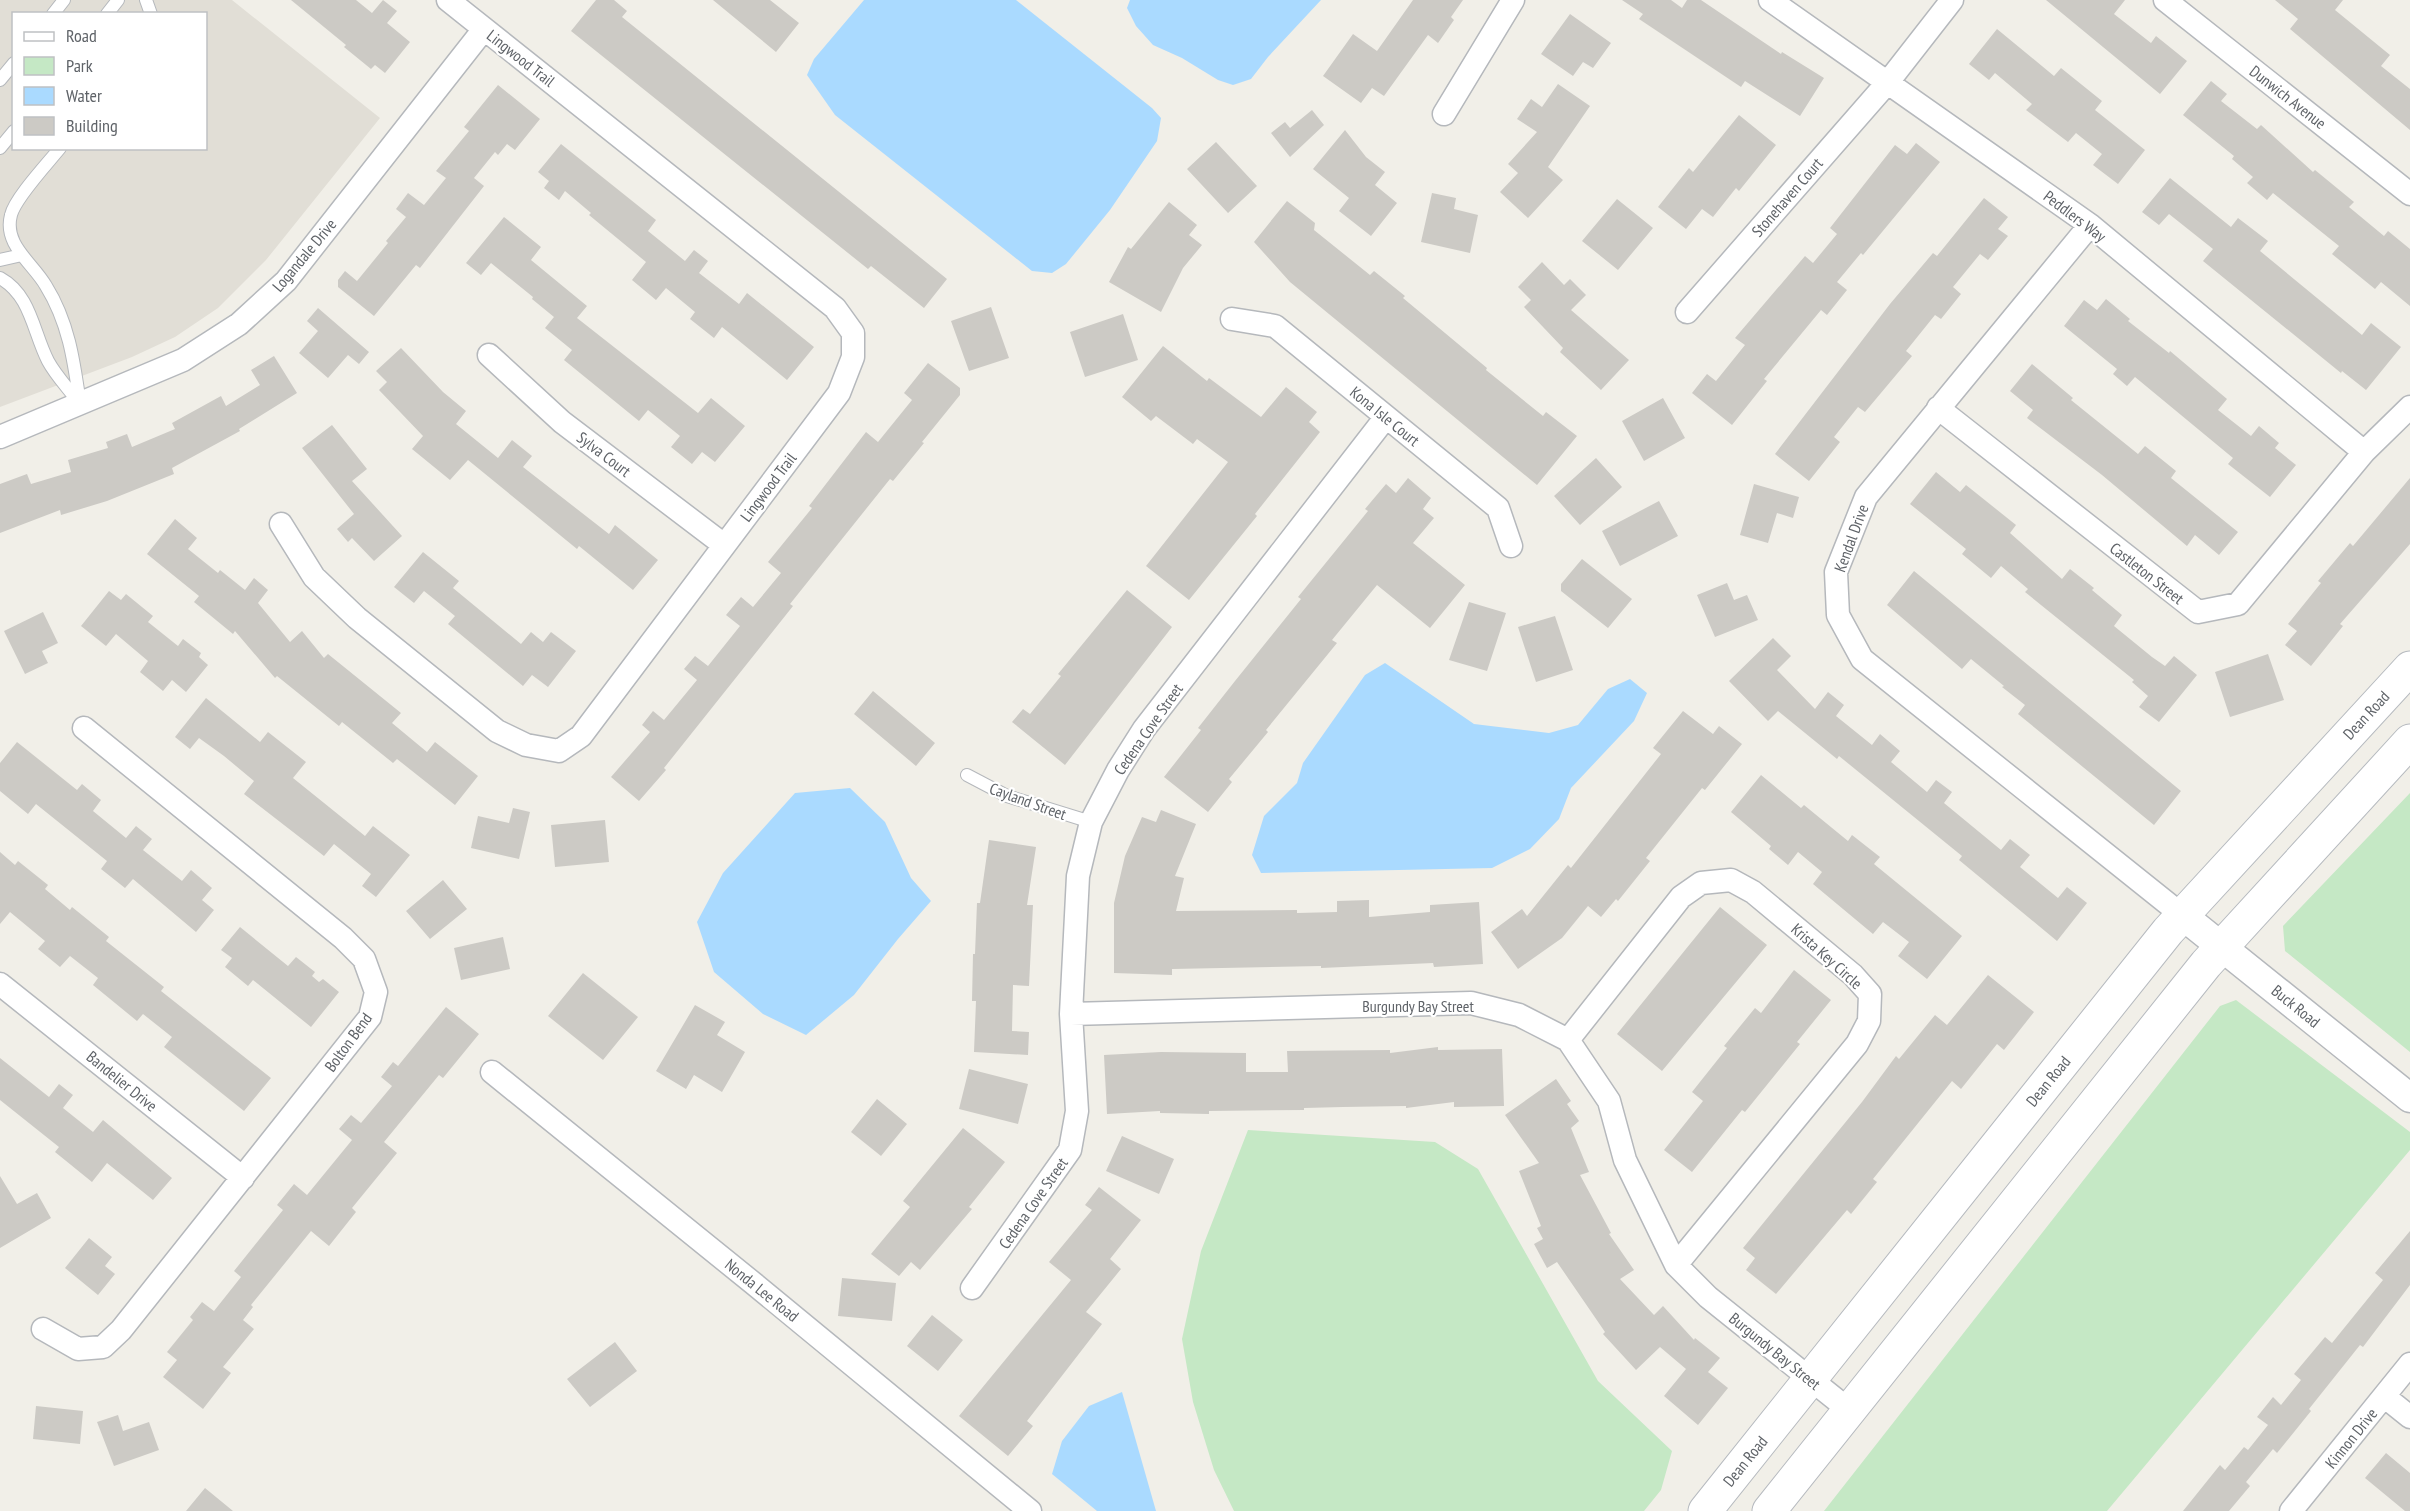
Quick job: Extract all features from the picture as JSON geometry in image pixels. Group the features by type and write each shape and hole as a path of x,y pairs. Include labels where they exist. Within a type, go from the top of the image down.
{"main road":[{"name":"Dean Road","path":"1705,1511 2182,915 2410,668"},
{"path":"1769,1511 2222,946 2410,741"}],"street":[{"name":"Lingwood Trail","path":"281,524 314,577 357,618 497,731 526,745 559,751 581,736 839,393 853,357 852,333 835,308 448,0"},
{"path":"1443,114 1513,0"},
{"name":"Peddlers Way","path":"1770,0 2090,225 2364,452"},
{"name":"Stonehaven Court","path":"1686,312 1888,82 1952,0"},
{"name":"Dunwich Avenue","path":"2165,0 2410,194"},
{"name":"Logandale Drive","path":"0,437 183,360 239,324 286,281 484,29"},
{"name":"Kendal Drive","path":"2090,225 1866,497 1836,572 1838,615 1862,659 2182,915"},
{"name":"Kona Isle Court","path":"1232,319 1275,326 1498,508 1511,546"},
{"name":"Sylva Court","path":"489,355 562,422 724,545"},
{"path":"2364,452 2410,407"},
{"name":"Castleton Street","path":"1938,408 2198,612 2238,604 2364,452"},
{"name":"Cedena Cove Street","path":"972,1288 1070,1150 1077,1111 1071,1014 1078,876 1091,822 1118,770 1144,729 1386,417"},
{"name":"Bolton Bend","path":"43,1329 78,1349 103,1347 121,1330 370,1017 376,992 364,959 343,938 84,728"},
{"name":"Krista Key Circle","path":"1568,1040 1682,897 1701,883 1731,880 1753,892 1853,975 1870,994 1869,1021 1857,1044 1676,1265"},
{"name":"Buck Road","path":"2182,915 2410,1098"},
{"name":"Bandelier Drive","path":"0,984 243,1178"},
{"name":"Burgundy Bay Street","path":"1071,1014 1471,1003 1519,1015 1568,1040 1609,1101 1625,1160 1676,1265 1708,1297 1849,1410"},
{"name":"Nonda Lee Road","path":"492,1072 753,1282 1030,1511"},
{"name":"Kinnon Drive","path":"2291,1511 2410,1364"},
{"path":"2385,1397 2410,1417"}],"lane":[{"path":"55,12 64,0"},
{"path":"0,148 12,133"},
{"path":"58,150 11,214 10,230 22,255 46,284 60,315 73,350 80,404"},
{"path":"0,260 22,255"},
{"path":"0,278 12,285 20,295 47,360 80,404"},
{"name":"Cayland Street","path":"967,775 1007,796 1091,822"}],"shaded area":[{"path":"0,0 232,0 380,118 266,260 218,308 175,337 132,357 0,407"}],"green space":[{"path":"2410,793 2410,1052 2285,951 2283,926"},
{"path":"2236,1000 2410,1132 2410,1150 2107,1511 1824,1511 2220,1006"},
{"path":"1248,1130 1435,1142 1478,1169 1598,1381 1672,1451 1661,1490 1644,1511 1234,1511 1214,1470 1193,1402 1182,1339 1201,1251"}],"water":[{"path":"864,0 1016,0 1152,108 1161,118 1157,141 1110,210 1066,264 1052,273 1032,271 835,115 807,75 814,59"},
{"path":"1130,0 1321,0 1268,57 1251,79 1233,85 1218,80 1182,58 1153,45 1136,26 1127,8"},
{"path":"1385,663 1474,724 1549,733 1578,725 1608,689 1630,679 1647,693 1634,721 1571,788 1559,819 1530,849 1492,868 1261,873 1252,855 1264,816 1297,783 1303,763 1365,675"},
{"path":"850,788 885,822 911,878 931,901 854,995 806,1035 763,1014 714,972 697,922 723,873 795,793"},
{"path":"1122,1392 1156,1511 1097,1511 1052,1474 1062,1441 1089,1406"}],"building":[{"path":"291,0 356,0 372,13 383,0 397,11 387,23 410,42 385,73 375,65 371,69 344,47 346,45"},
{"path":"596,0 614,0 627,11 622,17 947,279 924,308 871,266 868,269 571,31"},
{"path":"713,0 770,0 799,23 776,52"},
{"path":"1413,0 1463,0 1451,17 1454,20 1438,43 1428,35 1384,96 1372,88 1361,103 1323,76 1353,34 1377,51"},
{"path":"1622,0 1671,0 1682,8 1687,0 1701,0 1781,54 1782,52 1824,78 1800,116 1745,81 1741,87 1639,19 1643,14"},
{"path":"2046,0 2125,0 2114,14 2151,43 2156,36 2187,61 2160,94"},
{"path":"2275,0 2343,0 2335,10 2390,55 2381,66 2410,89 2410,130 2290,29 2298,19"},
{"path":"1570,14 1611,43 1593,68 1583,62 1573,76 1541,54"},
{"path":"1997,29 2054,76 2061,68 2102,101 2095,110 2145,150 2118,184 2093,165 2102,154 2076,133 2068,142 2026,110 2032,104 1995,73 1989,80 1969,64"},
{"path":"2211,81 2227,94 2221,101 2257,129 2261,125 2313,172 2315,170 2354,202 2349,207 2384,236 2388,231 2410,249 2410,306 2381,282 2375,289 2332,254 2339,246 2273,193 2267,200 2247,183 2253,177 2232,159 2234,156 2183,115"},
{"path":"1558,84 1590,106 1548,167 1563,180 1528,218 1500,192 1518,173 1508,164 1537,132 1517,119 1531,99 1542,107"},
{"path":"498,85 540,119 515,150 507,144 498,155 495,152 474,178 484,186 420,268 416,265 374,316 338,287 338,280 345,271 357,281 388,243 386,241 406,217 396,209 408,193 424,205 446,178 436,171 469,131 464,127"},
{"path":"1312,110 1324,125 1290,157 1271,133 1285,122 1290,128"},
{"path":"1739,115 1776,145 1739,191 1736,188 1713,217 1702,209 1686,229 1658,207 1689,168 1693,172"},
{"path":"1345,130 1366,157 1385,172 1375,185 1397,203 1371,236 1339,211 1349,198 1313,169"},
{"path":"1216,142 1257,186 1228,213 1187,169"},
{"path":"1916,143 1940,162 1863,255 1861,253 1837,282 1847,290 1827,315 1821,310 1764,379 1767,381 1732,425 1692,393 1707,374 1716,381 1745,345 1735,338 1805,256 1813,263 1837,234 1830,228 1895,145 1907,154"},
{"path":"561,144 656,220 648,231 685,261 694,250 708,261 699,273 739,304 747,293 814,347 787,380 722,327 714,338 690,319 695,312 666,288 656,300 632,280 646,262 589,215 591,213 565,191 559,200 544,188 549,181 538,172"},
{"path":"2170,178 2231,227 2238,218 2268,241 2260,251 2362,335 2371,323 2401,347 2366,390 2342,371 2341,373 2203,261 2213,249 2169,214 2159,225 2142,212"},
{"path":"1432,193 1456,198 1454,209 1478,215 1470,253 1421,242"},
{"path":"1984,198 2008,217 1998,229 2008,236 1988,260 1980,254 1953,287 1961,294 1941,319 1935,315 1906,351 1912,356 1865,412 1858,407 1834,437 1840,442 1809,481 1775,454 1890,304 1933,253 1937,256"},
{"path":"1617,199 1653,228 1618,270 1582,241"},
{"path":"1287,201 1315,223 1314,230 1370,275 1374,271 1405,296 1403,298 1487,368 1486,370 1543,416 1546,412 1577,436 1537,485 1290,282 1254,242"},
{"path":"1169,202 1197,225 1189,235 1202,245 1183,268 1161,312 1109,282 1128,247 1131,249"},
{"path":"504,217 541,247 531,260 587,306 577,318 698,413 711,398 745,426 715,462 702,452 692,464 671,447 680,436 648,410 639,421 564,360 572,350 545,328 554,317 532,299 533,297 491,263 481,275 466,263"},
{"path":"1542,262 1564,285 1570,279 1586,295 1571,310 1629,360 1601,390 1560,352 1563,348 1524,307 1531,300 1518,287"},
{"path":"2106,299 2130,319 2128,321 2169,353 2170,351 2227,399 2218,410 2251,436 2259,426 2279,443 2275,448 2296,465 2270,497 2228,464 2233,458 2135,377 2127,386 2113,374 2117,369 2064,326 2084,300 2097,310"},
{"path":"991,307 1009,358 969,371 951,321"},
{"path":"318,308 369,352 359,364 348,355 328,378 299,353 318,331 307,321"},
{"path":"1123,314 1138,360 1085,377 1070,332"},
{"path":"1163,346 1207,381 1209,378 1261,417 1286,387 1317,412 1309,422 1320,432 1255,514 1257,516 1189,600 1146,566 1228,462 1197,439 1193,444 1156,416 1151,421 1122,397"},
{"path":"401,348 443,392 466,411 456,424 498,458 512,440 532,456 523,467 609,534 615,525 658,560 633,590 579,546 577,549 468,460 450,480 412,449 423,436 379,390 387,382 376,371"},
{"path":"274,356 297,393 239,429 240,431 172,468 174,474 107,501 61,515 60,510 0,533 0,484 27,474 31,484 71,472 68,460 108,448 106,442 127,434 132,447 175,429 172,423 221,396 226,406 260,385 251,370"},
{"path":"928,363 960,388 960,395 922,442 924,443 893,481 890,479 790,604 793,606 664,768 666,770 639,801 611,777 650,732 642,725 653,711 664,720 697,680 684,669 695,656 708,666 740,626 726,615 741,597 753,607 781,573 768,562 812,508 809,506 866,432 878,442 912,400 904,393"},
{"path":"2032,364 2073,398 2071,400 2138,454 2145,446 2176,471 2171,478 2238,532 2219,555 2195,535 2187,546 2102,475 2027,418 2033,410 2010,391"},
{"path":"1663,398 1685,438 1644,461 1622,421"},
{"path":"332,425 367,469 352,481 402,536 374,561 352,538 348,542 337,529 354,514 302,448"},
{"path":"1596,458 1622,487 1580,525 1554,496"},
{"path":"1936,472 1960,492 1966,485 2016,525 2010,533 2062,579 2070,569 2094,588 2092,590 2122,615 2114,626 2152,657 2165,666 2174,656 2197,675 2159,722 2139,707 2148,696 2132,682 2134,680 2025,592 2028,589 2001,566 1991,578 1962,554 1966,549 1910,504"},
{"path":"1408,478 1431,498 1423,509 1434,518 1413,543 1465,585 1430,628 1377,585 1332,640 1337,643 1266,730 1268,732 1229,779 1232,782 1208,812 1164,777 1201,730 1198,728 1301,599 1298,597 1368,511 1365,509 1386,484 1396,493"},
{"path":"2410,478 2410,544 2340,624 2343,626 2311,666 2285,645 2297,631 2288,624 2321,583 2318,581 2350,543 2353,546"},
{"path":"1754,484 1799,497 1793,518 1777,513 1768,543 1740,535"},
{"path":"1659,501 1678,536 1620,566 1602,531"},
{"path":"175,519 197,538 188,549 218,573 220,570 245,590 254,578 268,590 258,603 290,642 302,631 324,658 328,654 401,713 392,723 427,752 435,742 478,776 455,805 397,759 393,763 342,722 339,726 277,676 275,678 235,631 233,634 194,602 199,596 147,554"},
{"path":"423,552 459,581 453,588 521,644 531,632 543,642 551,632 576,651 548,687 532,675 523,686 448,624 455,616 424,591 414,603 394,587"},
{"path":"1582,559 1632,599 1608,628 1561,591 1561,584"},
{"path":"1914,571 2181,791 2154,825 2018,714 2025,705 2002,687 2004,686 1971,659 1962,669 1887,605"},
{"path":"1727,583 1734,600 1747,595 1758,620 1715,637 1697,595"},
{"path":"1127,590 1172,627 1065,765 1012,722 1023,709 1030,714 1061,676 1058,674"},
{"path":"109,591 121,600 126,594 153,616 148,622 178,646 183,639 201,653 199,657 208,665 186,692 172,680 163,691 140,672 148,661 116,634 106,646 81,626"},
{"path":"1469,602 1506,613 1487,671 1449,660"},
{"path":"43,612 58,643 42,651 48,663 25,674 4,631"},
{"path":"1555,616 1573,670 1536,682 1518,627"},
{"path":"1773,638 1791,656 1777,670 1815,709 1828,692 1844,705 1836,716 1872,745 1880,734 1900,751 1891,762 1927,792 1936,780 1952,792 1944,803 2001,850 2010,839 2030,855 2020,867 2058,898 2067,887 2087,903 2057,941 1959,860 1962,856 1839,756 1837,759 1778,711 1768,721 1729,681"},
{"path":"2268,654 2284,700 2230,717 2215,672"},
{"path":"873,691 935,743 916,766 854,714"},
{"path":"206,698 260,742 268,732 306,762 293,778 365,836 373,826 410,855 376,897 362,886 371,874 334,844 324,856 244,794 254,781 224,756 199,738 190,749 175,737"},
{"path":"1683,711 1713,734 1719,726 1742,744 1705,790 1702,788 1646,858 1650,861 1618,901 1616,899 1601,917 1588,906 1562,938 1518,969 1491,932 1522,909 1527,916 1568,865 1571,868 1661,754 1653,748"},
{"path":"17,742 77,790 82,784 101,800 93,811 126,838 136,826 152,839 143,850 182,881 191,870 212,888 202,900 214,910 196,932 133,879 125,888 101,869 107,861 36,804 28,814 0,791 0,763"},
{"path":"1761,775 1801,808 1804,805 1848,841 1852,835 1880,857 1874,864 1962,936 1927,979 1898,956 1909,942 1883,922 1873,934 1813,884 1822,872 1798,852 1788,865 1769,849 1771,846 1731,812"},
{"path":"513,808 530,812 519,859 471,848 478,816 509,823"},
{"path":"1161,810 1196,824 1175,876 1184,878 1176,911 1337,912 1337,901 1369,900 1369,917 1430,912 1430,905 1479,902 1483,964 1434,967 1433,963 1321,968 1321,966 1172,969 1172,975 1114,973 1114,903 1125,856 1142,817 1156,822"},
{"path":"605,820 609,862 555,867 551,825"},
{"path":"989,840 1036,847 1027,905 1033,905 1029,986 1013,985 1012,1031 1029,1032 1028,1055 974,1052 976,1001 972,1001 973,954 975,954 977,903 980,903"},
{"path":"0,852 15,865 18,861 48,885 45,889 109,937 106,941 164,987 161,991 271,1078 244,1111 164,1047 172,1037 143,1014 137,1021 93,985 98,978 70,956 60,967 38,949 45,941 10,912 0,924"},
{"path":"443,880 467,909 430,939 406,911"},
{"path":"1720,907 1767,945 1662,1071 1617,1034"},
{"path":"240,927 288,966 296,957 315,972 312,976 319,982 323,979 339,992 311,1027 253,980 248,986 225,967 232,958 221,950"},
{"path":"503,937 510,969 461,980 454,948"},
{"path":"1794,970 1831,1000 1797,1042 1800,1044 1745,1112 1742,1110 1692,1172 1664,1150 1703,1101 1692,1092 1727,1048 1724,1046 1755,1008 1761,1013"},
{"path":"583,973 638,1017 603,1060 548,1016"},
{"path":"1988,975 2034,1012 2004,1050 1997,1044 1961,1089 1952,1081 1873,1179 1877,1182 1851,1214 1847,1210 1776,1294 1746,1270 1755,1258 1743,1248 1862,1102 1896,1056 1899,1059 1935,1015 1947,1025"},
{"path":"695,1005 725,1022 717,1035 745,1052 722,1092 694,1075 686,1089 656,1071"},
{"path":"446,1007 479,1034 443,1078 439,1075 384,1142 397,1153 352,1208 356,1212 329,1246 311,1231 251,1305 253,1307 243,1320 254,1329 223,1367 231,1373 203,1409 163,1377 177,1360 167,1352 193,1320 190,1317 202,1302 214,1311 241,1277 234,1271 283,1210 277,1205 294,1184 307,1195 352,1140 339,1129 351,1115 361,1123 392,1086 381,1077 393,1062 398,1066"},
{"path":"1438,1047 1438,1050 1502,1049 1504,1106 1454,1107 1454,1102 1406,1108 1406,1106 1343,1107 1304,1108 1304,1110 1209,1111 1209,1114 1160,1113 1160,1111 1107,1114 1104,1055 1161,1052 1246,1053 1246,1072 1288,1072 1287,1051 1390,1050 1390,1053"},
{"path":"0,1058 49,1097 59,1084 73,1095 63,1108 93,1132 103,1120 172,1178 153,1200 107,1163 92,1182 55,1152 59,1147 0,1100"},
{"path":"969,1069 1028,1084 1018,1124 959,1109"},
{"path":"1556,1079 1571,1101 1567,1104 1579,1121 1571,1128 1589,1172 1580,1175 1611,1233 1609,1234 1634,1270 1620,1279 1654,1315 1663,1306 1694,1340 1695,1338 1720,1358 1708,1372 1728,1388 1698,1425 1664,1396 1686,1369 1660,1347 1636,1370 1603,1334 1605,1332 1557,1262 1547,1268 1534,1244 1543,1239 1537,1228 1541,1226 1519,1171 1539,1163 1505,1115"},
{"path":"877,1099 907,1124 881,1156 851,1132"},
{"path":"963,1128 1005,1162 969,1207 972,1209 920,1270 911,1262 899,1276 871,1254 910,1207 903,1201"},
{"path":"1122,1136 1174,1159 1159,1194 1106,1171"},
{"path":"0,1176 17,1204 37,1193 51,1218 0,1248"},
{"path":"1099,1187 1141,1220 1110,1259 1121,1269 1086,1312 1102,1324 1027,1421 1033,1426 1008,1456 959,1416 1071,1280 1049,1262 1092,1210 1085,1205"},
{"path":"2410,1231 2410,1285 2363,1347 2360,1345 2277,1453 2273,1449 2246,1482 2250,1486 2229,1511 2183,1511 2220,1465 2225,1470 2244,1447 2248,1450 2268,1425 2257,1417 2273,1397 2281,1405 2301,1380 2294,1374 2325,1337 2332,1343 2383,1280 2375,1273"},
{"path":"89,1238 112,1257 105,1266 115,1274 98,1295 65,1268"},
{"path":"842,1278 896,1283 892,1321 838,1316"},
{"path":"932,1315 963,1340 938,1371 907,1346"},
{"path":"615,1342 637,1371 590,1407 567,1379"},
{"path":"36,1406 83,1411 80,1444 33,1439"},
{"path":"118,1415 123,1431 149,1422 159,1450 114,1466 97,1422"},
{"path":"2386,1453 2410,1473 2410,1511 2405,1511 2365,1478"},
{"path":"205,1488 233,1511 186,1511"}]}
